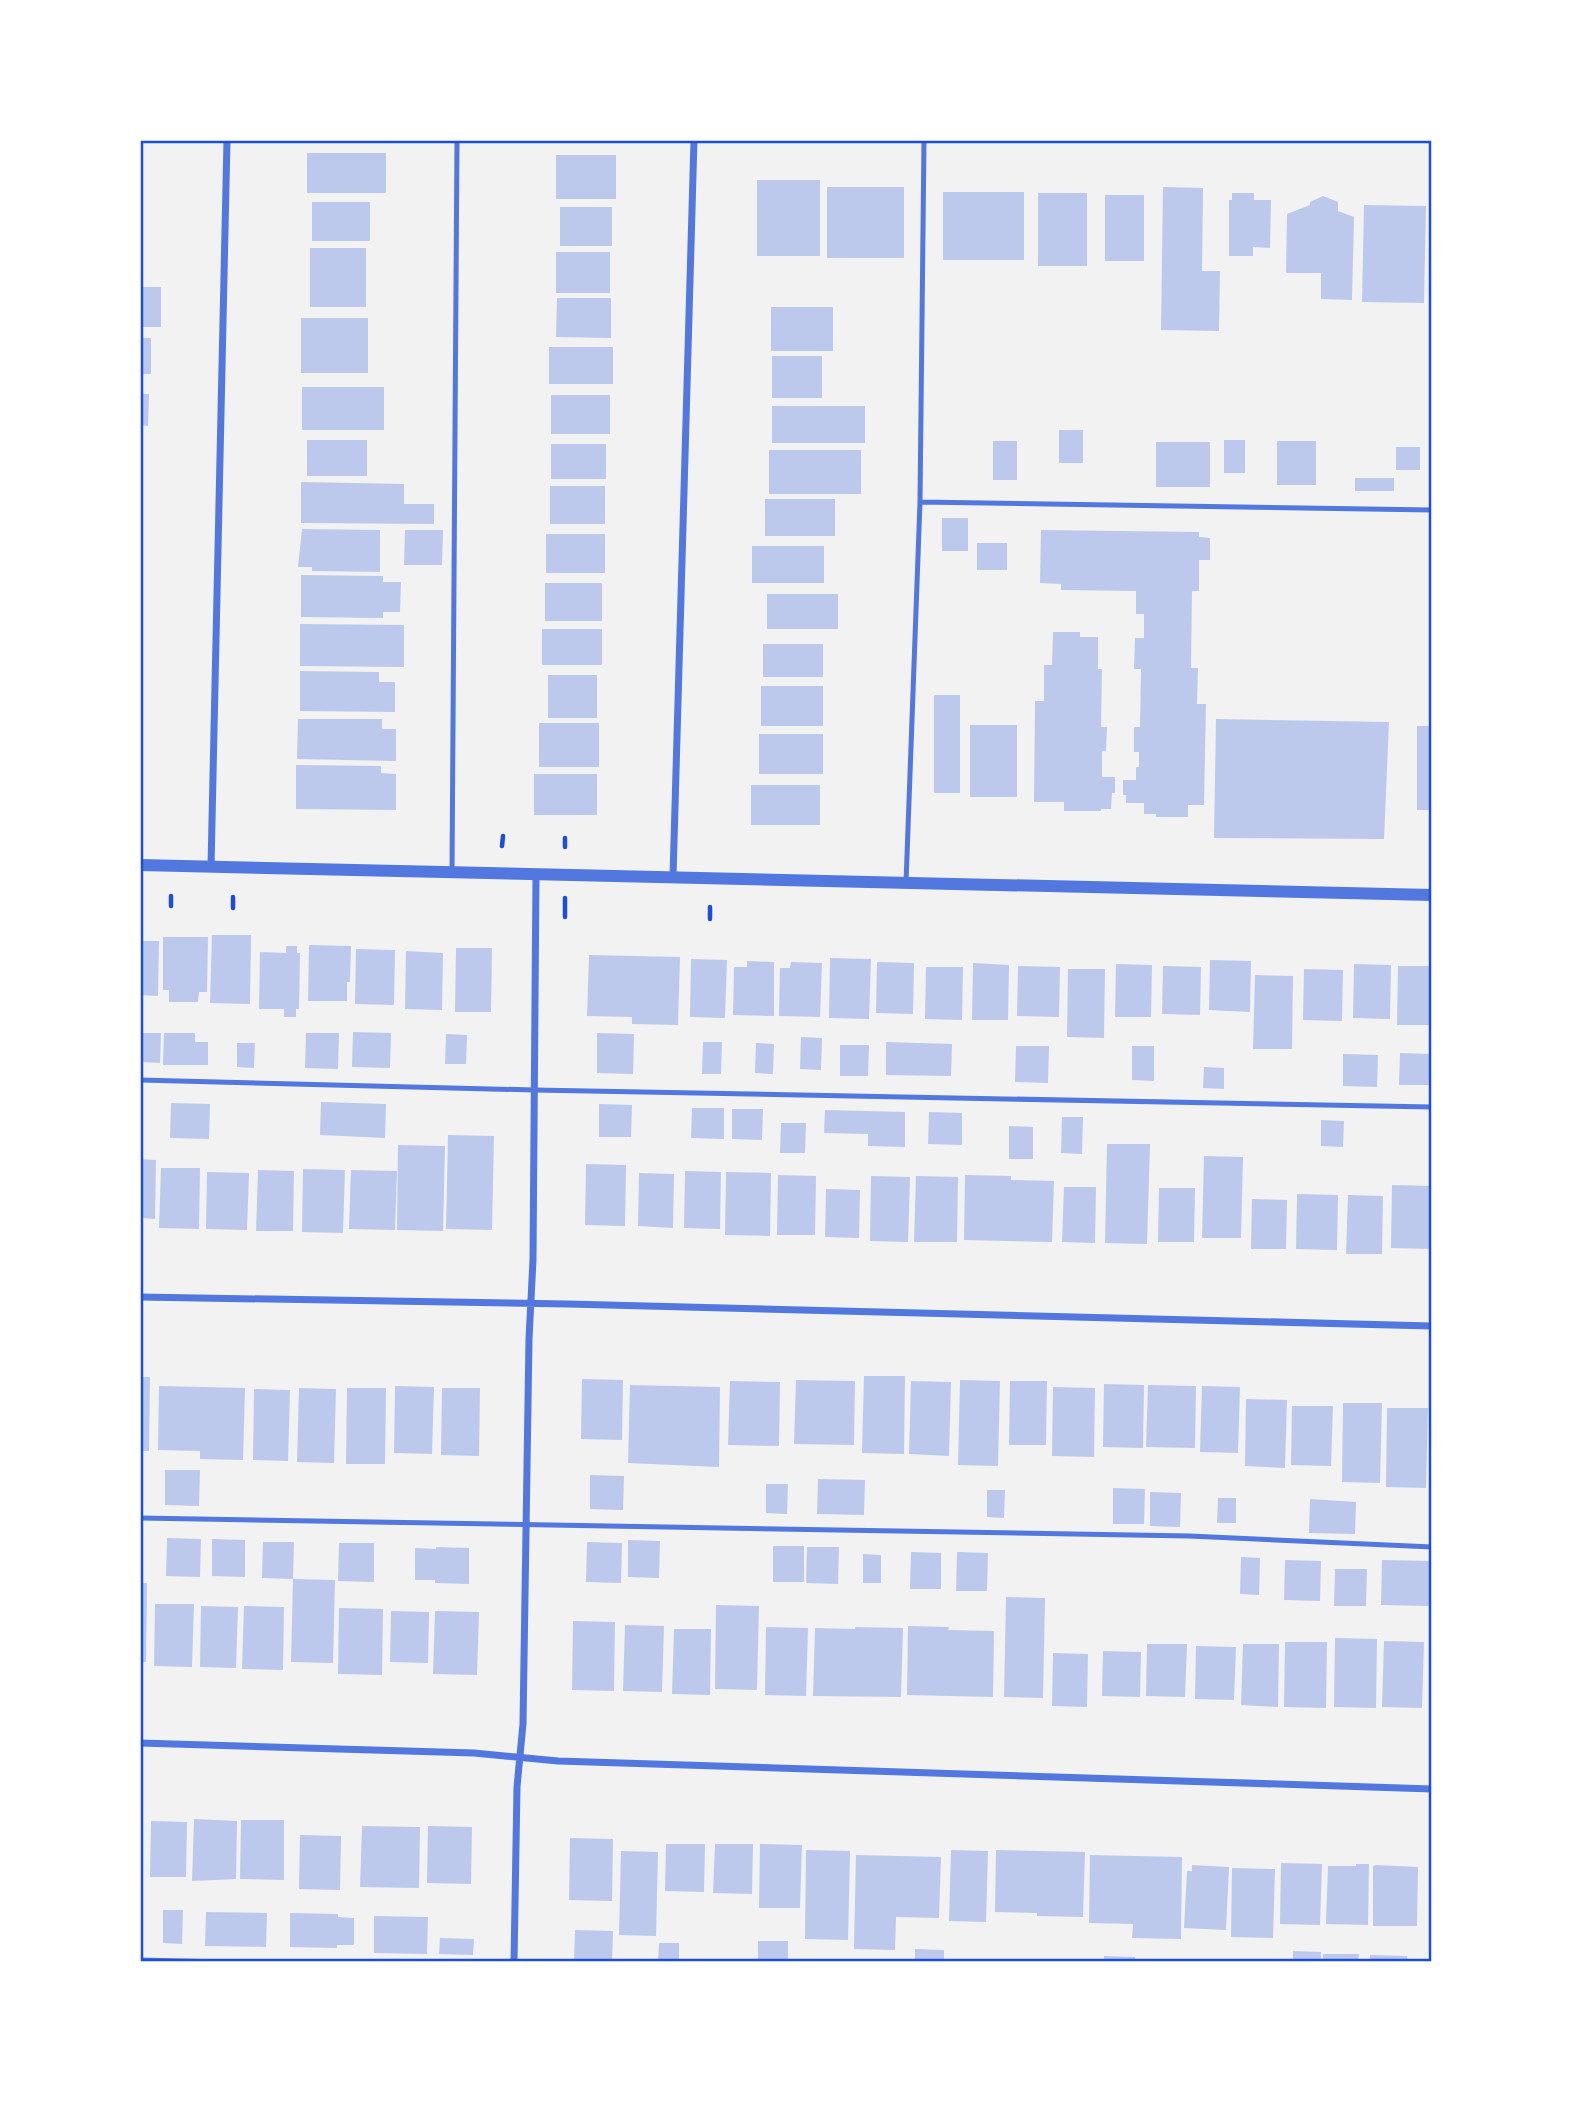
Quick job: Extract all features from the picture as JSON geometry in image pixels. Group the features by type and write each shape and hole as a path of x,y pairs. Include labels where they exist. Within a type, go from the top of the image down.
{"street":[{"path":"211,867 227,140"},
{"path":"673,877 694,140"},
{"path":"140,865 1432,895"},
{"path":"514,1962 517,1787 523,1724 536,874"},
{"path":"140,1297 1432,1326"},
{"path":"140,1743 460,1752 558,1761 1432,1789"}],"lane":[{"path":"452,873 457,140"},
{"path":"906,883 920,502 925,140"},
{"path":"920,502 1432,510"},
{"path":"140,1080 1432,1107"},
{"path":"140,1518 1189,1536 1432,1547"},
{"path":"140,1960 222,1962"}],"path":[{"path":"502,846 503,836"},
{"path":"565,838 565,847"},
{"path":"171,896 171,906"},
{"path":"233,897 233,908"},
{"path":"565,898 565,917"},
{"path":"710,907 710,919"}],"building":[{"path":"307,153 386,153 386,193 307,193"},
{"path":"556,155 616,155 616,199 556,199"},
{"path":"757,180 820,180 820,256 757,256"},
{"path":"827,187 904,187 904,258 827,258"},
{"path":"1163,187 1203,188 1202,271 1220,271 1219,331 1161,330"},
{"path":"943,192 1024,192 1024,260 943,260"},
{"path":"140,193 143,193 143,234 140,234"},
{"path":"1038,193 1087,193 1087,266 1038,266"},
{"path":"1232,193 1254,193 1254,200 1271,200 1270,248 1253,247 1253,256 1229,256 1229,200 1232,200"},
{"path":"1105,195 1144,195 1144,261 1105,261"},
{"path":"1323,196 1338,202 1338,211 1354,217 1352,300 1321,299 1321,273 1286,273 1287,214 1310,205 1310,202"},
{"path":"312,202 370,202 370,241 312,241"},
{"path":"1364,205 1426,206 1424,303 1362,302"},
{"path":"560,207 612,207 612,246 560,246"},
{"path":"310,248 366,248 366,307 310,307"},
{"path":"556,252 610,252 610,293 556,293"},
{"path":"140,287 161,287 161,327 140,327"},
{"path":"557,298 611,298 611,338 556,337"},
{"path":"771,307 833,307 833,351 771,351"},
{"path":"301,318 368,318 368,373 301,373"},
{"path":"140,338 151,338 151,374 140,374"},
{"path":"549,347 613,347 613,384 549,384"},
{"path":"772,356 822,356 822,398 772,398"},
{"path":"302,387 384,387 384,430 302,430"},
{"path":"140,394 149,394 148,426 140,425"},
{"path":"551,395 610,395 610,434 551,434"},
{"path":"772,406 865,406 865,443 772,443"},
{"path":"1059,430 1083,430 1083,463 1059,463"},
{"path":"307,440 367,440 367,476 307,476"},
{"path":"1224,440 1245,440 1245,473 1224,473"},
{"path":"993,441 1017,441 1017,480 993,480"},
{"path":"1277,441 1316,441 1316,485 1277,485"},
{"path":"1156,442 1210,442 1210,487 1156,487"},
{"path":"551,444 606,444 606,479 551,479"},
{"path":"1396,447 1420,447 1420,470 1396,470"},
{"path":"769,450 861,450 861,494 769,494"},
{"path":"1355,478 1394,478 1394,491 1355,491"},
{"path":"301,482 404,484 404,504 434,504 434,524 301,523"},
{"path":"550,486 605,486 605,524 550,524"},
{"path":"765,499 835,499 835,536 765,536"},
{"path":"942,518 968,518 968,551 942,551"},
{"path":"302,529 380,530 380,572 312,571 312,567 298,567"},
{"path":"405,530 443,530 442,565 404,565"},
{"path":"1041,530 1199,532 1199,537 1210,538 1210,560 1199,560 1199,591 1192,591 1191,668 1198,668 1197,704 1206,704 1204,805 1188,805 1188,817 1156,817 1156,814 1144,814 1144,803 1126,803 1126,795 1123,795 1123,780 1136,780 1136,767 1139,767 1139,752 1134,752 1134,727 1140,727 1141,669 1134,669 1135,638 1144,638 1144,614 1136,614 1136,591 1061,590 1061,584 1040,583"},
{"path":"546,534 605,534 605,573 546,573"},
{"path":"977,543 1007,543 1007,570 977,570"},
{"path":"752,546 824,546 824,583 752,583"},
{"path":"301,575 383,576 383,582 401,582 400,612 383,612 383,618 301,617"},
{"path":"545,583 602,583 602,621 545,621"},
{"path":"767,594 838,594 838,629 767,629"},
{"path":"300,624 404,625 404,667 300,666"},
{"path":"542,629 602,629 602,665 542,665"},
{"path":"1053,632 1080,632 1080,637 1098,637 1098,669 1102,669 1101,727 1107,727 1106,751 1102,751 1102,777 1115,777 1111,809 1064,811 1064,802 1034,802 1035,701 1044,701 1044,665 1052,665"},
{"path":"763,644 823,644 823,677 763,677"},
{"path":"300,671 379,672 379,682 395,682 395,712 300,711"},
{"path":"548,675 597,675 597,718 548,718"},
{"path":"761,686 823,686 823,726 761,726"},
{"path":"934,695 960,695 960,793 934,793"},
{"path":"298,719 382,719 382,729 396,729 396,761 297,759"},
{"path":"1216,719 1389,722 1384,839 1214,838"},
{"path":"539,723 599,723 599,767 539,767"},
{"path":"970,725 1017,725 1017,797 970,797"},
{"path":"1417,726 1432,726 1432,810 1417,810"},
{"path":"759,734 823,734 823,774 759,774"},
{"path":"296,765 381,766 381,773 396,774 396,810 296,809"},
{"path":"534,774 597,774 597,815 534,815"},
{"path":"751,785 820,785 820,825 751,825"},
{"path":"212,935 251,935 250,1004 210,1003"},
{"path":"163,937 208,937 207,992 199,992 198,1002 169,1002 169,990 163,990"},
{"path":"140,941 159,941 158,996 140,995"},
{"path":"309,945 351,946 347,1001 308,1001"},
{"path":"286,946 297,946 297,953 300,953 299,1009 296,1009 296,1017 284,1017 284,1009 259,1009 260,952 286,953"},
{"path":"456,948 492,948 491,1012 455,1012"},
{"path":"356,949 395,950 394,1005 355,1004"},
{"path":"406,951 443,953 442,1010 405,1009"},
{"path":"589,955 680,957 678,1025 632,1024 632,1017 587,1016"},
{"path":"830,958 871,959 869,1019 829,1018"},
{"path":"691,959 727,960 725,1018 690,1017"},
{"path":"1210,960 1251,961 1250,1012 1209,1010"},
{"path":"747,961 774,962 774,1016 733,1015 734,967 747,967"},
{"path":"791,962 822,963 820,1017 779,1016 780,968 790,968"},
{"path":"877,962 914,963 913,1014 876,1013"},
{"path":"973,963 1009,965 1008,1020 972,1020"},
{"path":"1116,964 1152,965 1151,1017 1115,1017"},
{"path":"1354,964 1391,965 1390,1019 1353,1018"},
{"path":"1018,966 1060,967 1059,1017 1017,1016"},
{"path":"1163,966 1201,967 1200,1015 1162,1014"},
{"path":"1398,966 1432,966 1432,1025 1397,1025"},
{"path":"926,967 963,967 962,1020 925,1019"},
{"path":"1068,969 1105,969 1104,1038 1067,1037"},
{"path":"1304,969 1343,970 1342,1021 1303,1020"},
{"path":"1255,975 1293,976 1292,1049 1253,1049"},
{"path":"353,1032 391,1033 390,1068 352,1067"},
{"path":"140,1033 161,1033 160,1063 140,1062"},
{"path":"164,1033 195,1033 195,1042 208,1042 208,1065 163,1065"},
{"path":"306,1033 339,1033 338,1069 305,1068"},
{"path":"597,1033 634,1034 633,1074 597,1073"},
{"path":"446,1034 467,1035 466,1064 445,1064"},
{"path":"801,1037 822,1038 821,1070 800,1069"},
{"path":"703,1042 722,1042 721,1074 702,1074"},
{"path":"886,1042 952,1044 951,1076 886,1075"},
{"path":"237,1043 255,1043 254,1068 237,1067"},
{"path":"756,1043 774,1044 773,1074 755,1073"},
{"path":"840,1045 869,1045 868,1076 840,1076"},
{"path":"1016,1046 1049,1046 1048,1083 1015,1082"},
{"path":"1132,1046 1154,1046 1154,1081 1132,1080"},
{"path":"1400,1053 1432,1054 1432,1085 1399,1085"},
{"path":"1343,1054 1378,1055 1377,1087 1343,1086"},
{"path":"1204,1067 1224,1068 1224,1089 1203,1088"},
{"path":"321,1102 386,1104 385,1138 320,1135"},
{"path":"171,1103 210,1104 209,1139 170,1138"},
{"path":"599,1104 632,1105 631,1137 599,1137"},
{"path":"692,1108 724,1108 724,1139 691,1138"},
{"path":"732,1109 763,1109 762,1140 732,1139"},
{"path":"825,1110 905,1112 905,1147 868,1146 868,1134 824,1133"},
{"path":"929,1112 962,1113 962,1145 928,1144"},
{"path":"1062,1117 1083,1117 1082,1154 1061,1153"},
{"path":"1321,1120 1344,1121 1343,1147 1321,1146"},
{"path":"781,1123 806,1123 805,1153 780,1153"},
{"path":"1009,1126 1033,1127 1033,1159 1009,1159"},
{"path":"448,1135 494,1136 492,1230 446,1229"},
{"path":"1107,1144 1150,1144 1147,1244 1105,1243"},
{"path":"398,1145 445,1146 443,1231 397,1230"},
{"path":"1204,1156 1243,1157 1241,1238 1202,1238"},
{"path":"140,1159 156,1160 155,1219 140,1218"},
{"path":"586,1164 626,1165 625,1226 585,1225"},
{"path":"161,1168 200,1168 199,1229 159,1228"},
{"path":"303,1169 345,1170 343,1233 302,1232"},
{"path":"258,1170 294,1171 293,1231 256,1231"},
{"path":"351,1170 397,1171 395,1230 349,1229"},
{"path":"685,1171 721,1172 720,1229 684,1228"},
{"path":"207,1172 249,1173 247,1230 206,1229"},
{"path":"726,1172 771,1173 770,1236 725,1235"},
{"path":"639,1173 674,1174 673,1228 638,1226"},
{"path":"778,1175 816,1176 815,1235 777,1235"},
{"path":"965,1175 1054,1181 1052,1242 964,1240"},
{"path":"871,1176 910,1177 908,1242 870,1241"},
{"path":"916,1176 958,1177 957,1242 914,1242"},
{"path":"1392,1185 1432,1186 1432,1249 1391,1248"},
{"path":"1064,1187 1096,1187 1095,1243 1062,1242"},
{"path":"1159,1188 1195,1188 1194,1242 1158,1242"},
{"path":"826,1189 860,1190 859,1238 825,1237"},
{"path":"1297,1194 1338,1195 1337,1250 1296,1249"},
{"path":"1348,1195 1383,1196 1382,1254 1346,1254"},
{"path":"1252,1199 1287,1200 1286,1249 1251,1249"},
{"path":"864,1376 905,1376 904,1454 862,1453"},
{"path":"140,1377 150,1377 149,1451 140,1451"},
{"path":"582,1379 623,1380 622,1440 581,1439"},
{"path":"796,1380 855,1381 854,1445 794,1444"},
{"path":"960,1380 1000,1381 998,1466 958,1465"},
{"path":"730,1381 780,1382 779,1446 728,1445"},
{"path":"911,1381 951,1382 949,1456 909,1454"},
{"path":"1010,1381 1047,1381 1046,1445 1009,1445"},
{"path":"1104,1384 1144,1385 1143,1448 1103,1447"},
{"path":"630,1385 720,1387 719,1467 628,1463"},
{"path":"1148,1385 1196,1386 1195,1448 1146,1447"},
{"path":"159,1386 245,1388 243,1460 200,1459 200,1451 158,1450"},
{"path":"395,1386 434,1387 432,1454 394,1453"},
{"path":"1202,1386 1240,1387 1238,1453 1200,1452"},
{"path":"1053,1387 1095,1388 1094,1457 1052,1456"},
{"path":"299,1388 336,1389 334,1463 297,1462"},
{"path":"347,1388 386,1388 385,1464 346,1464"},
{"path":"442,1388 480,1388 479,1456 441,1455"},
{"path":"254,1389 290,1390 288,1461 253,1460"},
{"path":"1246,1399 1287,1400 1285,1468 1245,1466"},
{"path":"1343,1403 1382,1403 1380,1483 1342,1482"},
{"path":"1292,1406 1333,1406 1331,1466 1291,1465"},
{"path":"1387,1408 1428,1408 1426,1488 1386,1487"},
{"path":"165,1470 200,1470 199,1506 165,1505"},
{"path":"590,1475 624,1476 623,1510 590,1509"},
{"path":"818,1479 865,1480 864,1515 817,1514"},
{"path":"766,1484 788,1484 787,1514 766,1513"},
{"path":"1113,1488 1145,1489 1144,1524 1113,1524"},
{"path":"987,1490 1005,1490 1004,1518 987,1517"},
{"path":"1150,1492 1181,1493 1180,1527 1150,1526"},
{"path":"1218,1498 1236,1498 1236,1523 1217,1523"},
{"path":"1310,1499 1356,1502 1355,1534 1309,1533"},
{"path":"167,1538 201,1539 200,1577 166,1576"},
{"path":"212,1539 245,1540 245,1577 212,1576"},
{"path":"628,1540 660,1541 659,1578 628,1577"},
{"path":"263,1542 294,1542 293,1579 262,1578"},
{"path":"587,1542 622,1543 621,1583 586,1582"},
{"path":"339,1543 374,1543 374,1582 338,1581"},
{"path":"773,1546 804,1546 804,1582 773,1582"},
{"path":"807,1547 839,1547 838,1584 806,1583"},
{"path":"415,1548 469,1548 469,1584 415,1580"},
{"path":"911,1552 941,1553 941,1589 910,1589"},
{"path":"957,1552 988,1553 987,1591 956,1591"},
{"path":"863,1554 881,1555 881,1583 863,1583"},
{"path":"1241,1557 1260,1558 1259,1595 1240,1594"},
{"path":"1285,1560 1321,1561 1320,1601 1284,1600"},
{"path":"1382,1560 1431,1561 1430,1606 1381,1605"},
{"path":"1335,1569 1367,1569 1366,1606 1334,1606"},
{"path":"293,1579 335,1580 333,1663 291,1662"},
{"path":"140,1583 147,1583 146,1662 140,1662"},
{"path":"1006,1597 1045,1598 1043,1698 1004,1697"},
{"path":"155,1604 194,1604 192,1667 154,1666"},
{"path":"716,1605 759,1606 757,1690 715,1689"},
{"path":"201,1606 238,1607 236,1668 200,1667"},
{"path":"244,1606 284,1607 283,1670 242,1669"},
{"path":"339,1608 383,1609 382,1675 338,1674"},
{"path":"391,1611 429,1612 428,1663 390,1662"},
{"path":"435,1611 479,1612 477,1675 433,1674"},
{"path":"573,1621 615,1622 614,1691 572,1690"},
{"path":"625,1625 664,1626 662,1692 623,1691"},
{"path":"908,1626 994,1631 993,1697 907,1695"},
{"path":"766,1627 808,1628 806,1696 765,1695"},
{"path":"815,1628 903,1628 901,1697 813,1696"},
{"path":"674,1629 711,1629 710,1695 672,1694"},
{"path":"1335,1638 1377,1639 1376,1708 1334,1707"},
{"path":"1384,1641 1424,1642 1422,1708 1382,1707"},
{"path":"1285,1642 1327,1642 1326,1708 1284,1707"},
{"path":"1147,1644 1187,1644 1185,1697 1146,1696"},
{"path":"1243,1644 1279,1644 1278,1707 1241,1705"},
{"path":"1196,1646 1236,1647 1234,1700 1195,1699"},
{"path":"1103,1651 1141,1652 1140,1697 1102,1696"},
{"path":"1053,1653 1088,1654 1087,1707 1052,1706"},
{"path":"194,1819 237,1821 236,1879 192,1881"},
{"path":"241,1820 284,1820 284,1880 240,1879"},
{"path":"151,1821 187,1822 186,1877 150,1877"},
{"path":"362,1826 420,1827 419,1888 360,1887"},
{"path":"428,1826 472,1827 471,1884 427,1883"},
{"path":"300,1835 341,1836 340,1890 299,1889"},
{"path":"570,1838 613,1839 612,1901 569,1900"},
{"path":"666,1844 705,1844 704,1892 665,1891"},
{"path":"715,1844 753,1844 752,1894 713,1893"},
{"path":"760,1844 802,1845 800,1908 759,1908"},
{"path":"806,1850 850,1851 848,1940 805,1939"},
{"path":"951,1850 988,1851 986,1922 949,1921"},
{"path":"996,1850 1085,1852 1083,1917 995,1912"},
{"path":"621,1851 658,1852 656,1936 619,1935"},
{"path":"856,1855 941,1857 939,1918 896,1917 895,1950 854,1949"},
{"path":"1090,1855 1182,1857 1181,1939 1132,1938 1133,1924 1089,1923"},
{"path":"1281,1863 1322,1864 1320,1925 1280,1924"},
{"path":"1369,1864 1368,1925 1326,1924 1328,1866"},
{"path":"1192,1865 1229,1867 1226,1930 1184,1928 1187,1871 1192,1871"},
{"path":"1373,1866 1418,1867 1417,1926 1373,1926"},
{"path":"1232,1868 1275,1869 1273,1938 1231,1937"},
{"path":"163,1910 183,1910 182,1944 163,1943"},
{"path":"206,1912 267,1913 266,1947 205,1946"},
{"path":"290,1913 338,1914 338,1917 354,1918 354,1945 337,1945 337,1948 290,1947"},
{"path":"374,1916 428,1917 427,1954 374,1953"},
{"path":"575,1930 613,1931 612,1962 574,1962"},
{"path":"440,1938 474,1939 473,1955 439,1954"},
{"path":"758,1941 788,1941 788,1962 758,1962"},
{"path":"659,1943 679,1943 679,1962 658,1962"},
{"path":"915,1949 944,1950 944,1962 915,1962"},
{"path":"1293,1951 1321,1952 1321,1962 1293,1962"},
{"path":"1323,1954 1359,1954 1358,1962 1323,1962"},
{"path":"1370,1955 1407,1956 1407,1962 1370,1962"},
{"path":"1104,1956 1135,1957 1135,1962 1104,1962"}]}
